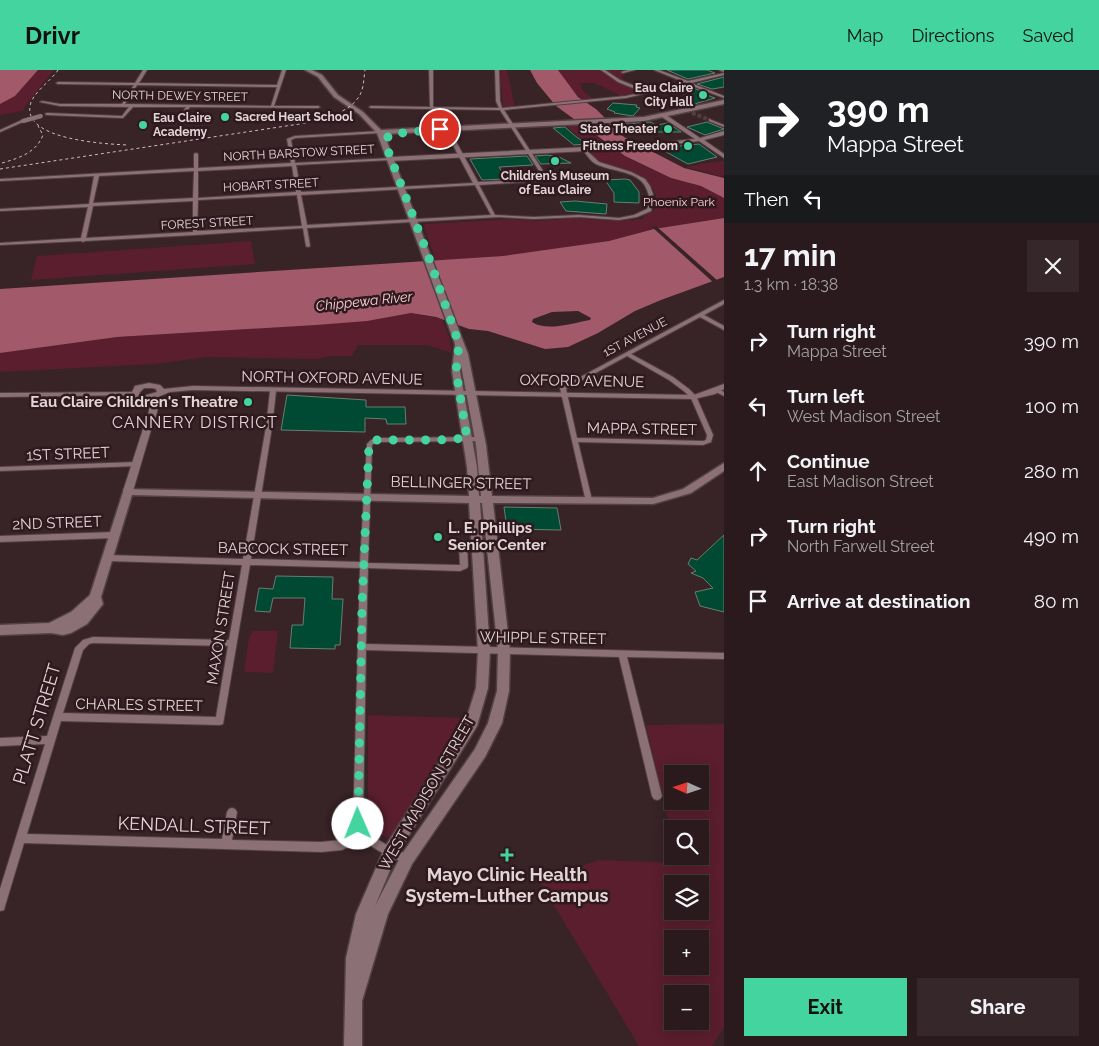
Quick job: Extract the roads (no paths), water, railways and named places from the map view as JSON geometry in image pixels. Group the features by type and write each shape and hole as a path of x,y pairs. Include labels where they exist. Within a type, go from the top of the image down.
{"main road":[{"path":"301,70 314,75 335,100 378,130 409,131 613,121 690,112 724,102"},
{"path":"308,70 315,72 336,96 361,113 378,130"},
{"name":"WEST MADISON STREET","path":"355,997 380,913 407,859 480,753 492,730 503,691 504,651 487,499 480,439 464,354 387,148 378,130"},
{"path":"387,148 390,135 409,131"},
{"name":"WEST MADISON STREET","path":"355,997 354,958 358,934 371,894 390,852 457,749 473,719 482,688 484,650 472,467 459,393 456,363 459,344"},
{"name":"BELLINGER STREET","path":"128,491 653,501 671,498 695,487 724,466"},
{"path":"0,630 51,628 63,630 97,604 96,597 128,491"},
{"path":"353,1046 355,997"}],"street":[{"path":"123,104 145,70"},
{"path":"272,107 284,70"},
{"path":"431,70 430,106 438,112 476,184 496,217"},
{"path":"498,70 498,101 529,152"},
{"path":"603,70 619,81 646,92"},
{"path":"623,72 632,70"},
{"path":"656,70 724,97"},
{"path":"371,107 502,109 572,103 626,97 688,83 723,72"},
{"path":"58,83 278,86"},
{"name":"NORTH DEWEY STREET","path":"42,102 60,105 318,107"},
{"path":"0,131 23,121 47,114 60,105"},
{"path":"47,114 123,117 132,105"},
{"path":"180,120 188,106"},
{"path":"664,116 724,156"},
{"path":"710,120 724,126"},
{"path":"308,246 289,139 291,137 378,130"},
{"name":"NORTH BARSTOW STREET","path":"0,180 196,168 646,146 699,140 724,133"},
{"name":"FOREST STREET","path":"0,244 83,241 496,217 580,216 619,219 635,216 649,210 651,193 640,179 632,173 598,163 584,149"},
{"name":"HOBART STREET","path":"0,210 543,180 545,177 529,152"},
{"path":"195,234 196,154"},
{"path":"83,241 97,174"},
{"name":"1ST AVENUE","path":"563,395 562,390 565,386 724,302"},
{"path":"700,315 724,328"},
{"path":"626,354 681,385 694,397"},
{"path":"137,393 145,385 158,391"},
{"name":"NORTH OXFORD AVENUE","path":"158,391 193,388 273,391 470,393"},
{"name":"OXFORD AVENUE","path":"470,393 694,397 721,390"},
{"path":"0,395 107,394 158,391"},
{"path":"128,491 149,423 152,420 153,402 158,391"},
{"name":"MAXON STREET","path":"220,721 273,391"},
{"path":"137,393 146,411 149,423"},
{"path":"563,395 588,500"},
{"name":"MAPPA STREET","path":"574,440 703,443 708,441 710,435 694,397"},
{"path":"407,859 377,846 363,834 358,824 368,451 373,441 480,439"},
{"name":"1ST STREET","path":"0,470 136,464"},
{"name":"2ND STREET","path":"0,539 114,535"},
{"name":"BABCOCK STREET","path":"107,558 463,568 462,543"},
{"name":"PLATT STREET","path":"0,906 79,648 86,642 233,643"},
{"name":"WHIPPLE STREET","path":"362,647 724,656"},
{"path":"622,653 657,796"},
{"name":"CHARLES STREET","path":"58,717 220,721"},
{"path":"0,742 51,740"},
{"path":"226,843 232,812"},
{"name":"KENDALL STREET","path":"21,838 332,847 349,843 363,834"}],"water":[{"path":"0,70 38,70 15,96 0,104"},
{"path":"530,70 558,70 578,97 596,109 624,137 684,168 724,178 724,198 701,186 671,178 625,156 556,106 537,83"},
{"name":"Chippewa River","path":"724,218 724,277 635,311 598,333 568,347 545,349 488,331 469,329 436,317 411,313 367,321 117,337 0,353 0,289 503,256 609,241 654,229","holes":["578,311 591,318 590,320 552,327 532,322 533,319 552,312"]}],"tunnel":[{"path":"692,113 710,120"}],"railway":[{"path":"58,70 31,101 32,117 40,126 68,138 128,145"},
{"path":"0,169 322,119 338,113 353,104 362,90 365,70"},
{"path":"2,163 21,157 36,146 43,135 38,126"}],"place":[{"name":"Eau Claire City Hall","path":"703,95"},
{"name":"Sacred Heart School","path":"225,117"},
{"name":"Eau Claire Academy","path":"143,125"},
{"name":"State Theater","path":"668,129"},
{"name":"Fitness Freedom","path":"688,146"},
{"name":"Children’s Museum of Eau Claire","path":"555,161"},
{"name":"Eau Claire Children's Theatre","path":"248,402"},
{"name":"L. E. Phillips Senior Center","path":"438,537"},
{"name":"Mayo Clinic Health System-Luther Campus","path":"507,855"}],"district":[{"name":"CANNERY DISTRICT","path":"195,422"}],"park label":[{"name":"Phoenix Park","path":"679,202"}]}
